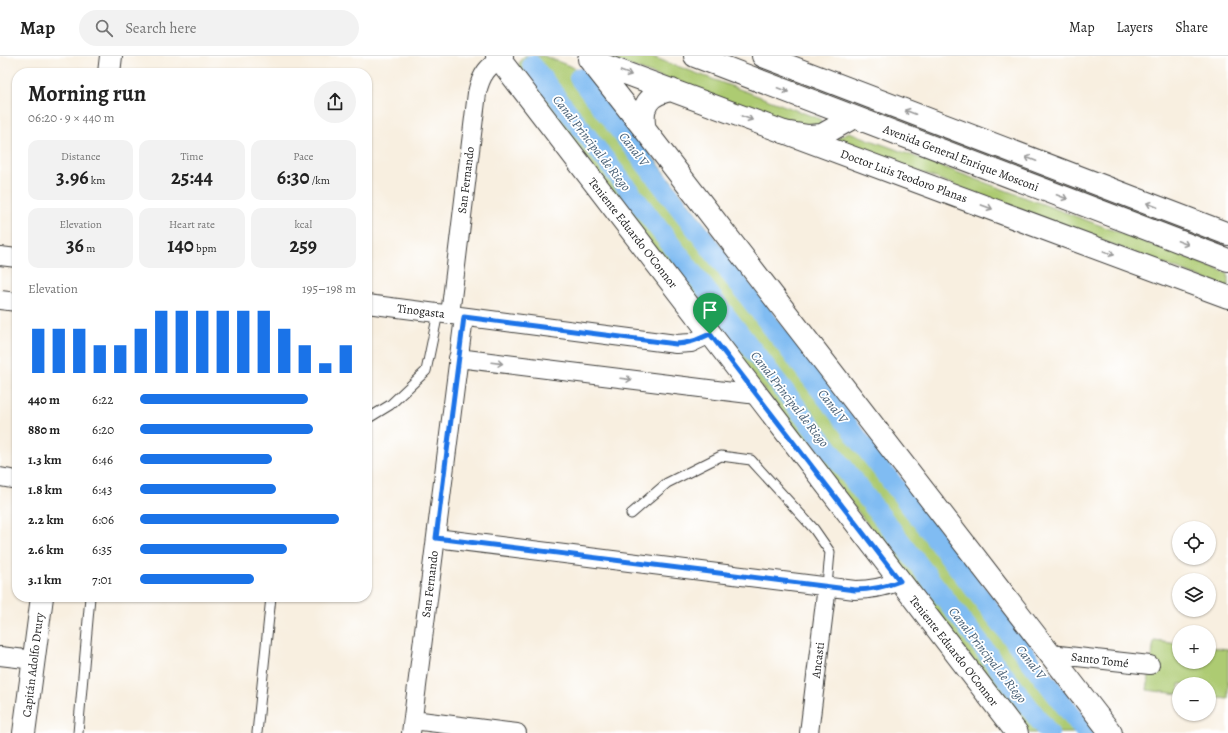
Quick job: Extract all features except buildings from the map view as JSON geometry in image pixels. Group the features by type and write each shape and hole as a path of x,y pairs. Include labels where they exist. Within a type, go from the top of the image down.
{"main road":[{"path":"110,68 111,56"},
{"name":"Avenida General Enrique Mosconi","path":"695,56 1228,260"},
{"name":"Avenida General Enrique Mosconi","path":"764,56 1228,234"},
{"name":"Teniente Eduardo O'Connor","path":"500,57 710,334 1017,733"},
{"path":"584,58 645,130 1111,733"},
{"name":"Doctor Luis Teodoro Planas","path":"584,58 1228,297"},
{"path":"645,130 643,114 647,103 657,94 672,90"},
{"path":"784,132 808,136 822,135 854,117"},
{"name":"Capitán Adolfo Drury","path":"24,733 41,602"}],"street":[{"name":"San Fernando","path":"412,727 458,358 450,315 477,93 481,78 500,57"},
{"path":"0,256 12,257"},
{"path":"0,300 12,301"},
{"name":"Tinogasta","path":"372,305 676,344 691,342 710,334"},
{"path":"458,358 757,395"},
{"path":"0,478 12,479"},
{"path":"436,538 865,590 886,587 900,581"},
{"name":"Ancasti","path":"809,733 827,586"},
{"name":"Santo Tomé","path":"1050,654 1150,666"},
{"path":"0,656 34,660"},
{"path":"412,727 517,733"}],"lane":[{"path":"372,416 390,405 426,371 450,315"},
{"path":"631,514 667,483 721,456 751,460 814,528 830,552 827,586"},
{"path":"78,733 90,602"},
{"path":"257,733 270,602"}],"green space":[{"path":"525,56 544,56 587,73 592,78 1097,733 1029,733 520,74 519,64"},
{"path":"603,56 650,56 820,119 822,125 807,130"},
{"path":"849,132 1228,273 1228,288 837,141 837,138"},
{"path":"1154,641 1172,643 1172,669 1216,669 1216,648 1228,649 1228,699 1216,698 1216,677 1172,677 1172,693 1147,690"}],"waterway":[{"name":"Canal Principal de Riego","path":"532,65 1049,733"},
{"name":"Canal V","path":"579,78 1086,733"}],"route":[{"path":"464,317 676,344 691,342 710,334 900,581 886,587 876,589 855,590 436,538 464,317"}]}
